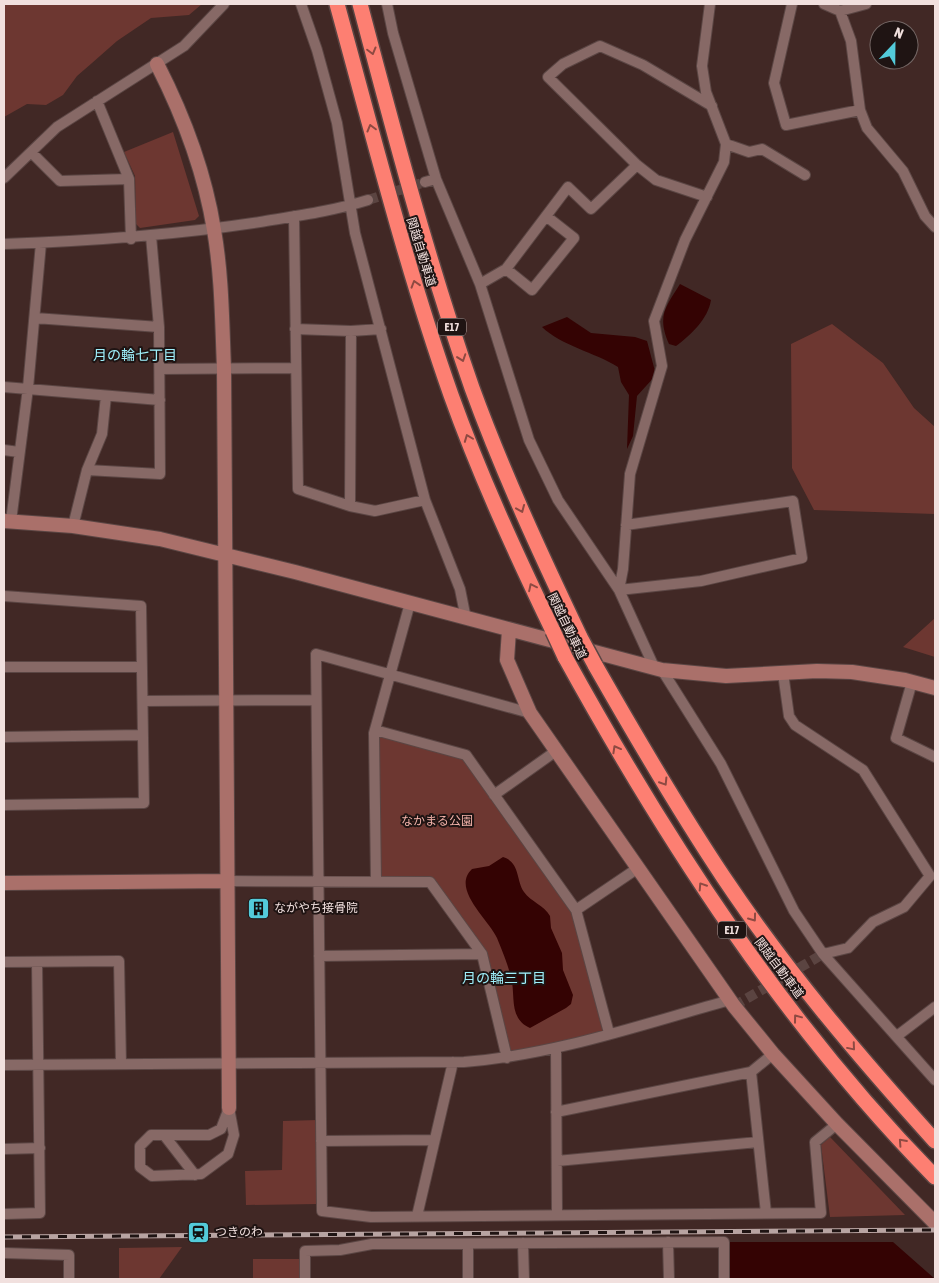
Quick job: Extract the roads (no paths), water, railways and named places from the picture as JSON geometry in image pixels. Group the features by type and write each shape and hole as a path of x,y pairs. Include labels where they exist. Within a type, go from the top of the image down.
{"highway":[{"name":"関越自動車道","path":"337,4 396,222 452,397 512,546 565,657 618,753 704,890 812,1038 867,1104 935,1178"},
{"name":"関越自動車道","path":"360,4 419,219 473,389 533,537 580,637 637,739 724,878 831,1021 886,1087 935,1141"}],"street":[{"path":"4,178 57,127 184,46 224,4"},
{"path":"301,4 317,50 337,122 355,233 425,500 460,589 466,619"},
{"path":"388,4 393,33 436,179 480,284 529,440 558,500 619,590 659,670 721,764 794,911 823,954 935,1080"},
{"path":"619,590 624,569 630,474 662,366 654,321 685,240 724,162 726,144 706,92 702,66 710,4"},
{"path":"792,4 774,83 786,125 860,110"},
{"path":"824,4 840,11 866,4"},
{"path":"840,11 851,41 860,110 867,128 903,171 925,216 935,225"},
{"path":"707,197 656,180 637,165 548,77 563,64 600,46 643,65 712,106"},
{"path":"157,64 187,134 214,229 221,288 224,368 228,1063 229,1108 234,1135 228,1154 202,1174 152,1176 140,1168 140,1146 151,1135 209,1134 221,1128 229,1108"},
{"path":"98,101 129,179 131,239"},
{"path":"726,144 749,152 762,149 806,175"},
{"path":"32,153 60,181 129,179"},
{"path":"480,284 506,269 568,187 591,209 637,165"},
{"path":"425,182 436,179"},
{"path":"4,244 131,239 214,229 294,216 368,200"},
{"path":"294,216 298,489 350,506 375,511 425,500"},
{"path":"506,269 532,290 574,238 546,216"},
{"path":"87,470 160,474 159,327 151,236"},
{"path":"40,243 28,388 7,521 74,526 142,535 225,554 659,670 726,676 852,672 912,682 935,688"},
{"path":"35,318 159,327"},
{"path":"295,329 351,331 380,329"},
{"path":"350,506 351,331"},
{"path":"160,368 295,368"},
{"path":"4,387 160,400"},
{"path":"74,526 87,470 102,434 106,396"},
{"path":"4,450 19,452"},
{"path":"619,590 701,581 802,558 793,501 626,525"},
{"path":"4,596 141,606 144,803 4,805"},
{"path":"376,882 375,730 410,603"},
{"path":"508,630 507,660 530,713 730,1000 773,1054 837,1124 935,1223"},
{"path":"530,713 316,654 322,1211 371,1217 821,1213 815,1142 837,1124"},
{"path":"4,667 142,667"},
{"path":"783,673 789,716 795,725 863,770 930,876 904,907 873,922 848,948 823,954"},
{"path":"912,682 896,738 935,757"},
{"path":"143,700 316,700"},
{"path":"375,730 466,755 576,910 610,1033"},
{"path":"4,737 143,735"},
{"path":"494,795 556,751"},
{"path":"576,910 638,868"},
{"path":"4,883 430,882 482,954 507,1058"},
{"path":"319,956 482,954"},
{"path":"4,962 119,961 121,1064"},
{"path":"4,1214 40,1213 37,962"},
{"path":"4,1065 453,1062 507,1058 556,1048 730,1000"},
{"path":"897,1036 935,1007"},
{"path":"556,1048 557,1215"},
{"path":"556,1112 751,1072 773,1054"},
{"path":"416,1216 453,1062"},
{"path":"751,1072 766,1213"},
{"path":"164,1135 195,1175"},
{"path":"322,1140 434,1140"},
{"path":"557,1161 758,1142"},
{"path":"4,1149 40,1148"},
{"path":"668,1242 669,1279"},
{"path":"305,1279 305,1251 340,1250 372,1244 724,1242 724,1279"},
{"path":"523,1243 524,1279"},
{"path":"468,1244 468,1279"},
{"path":"4,1253 69,1255 69,1279"}],"tunnel":[{"path":"368,200 425,182"},
{"path":"734,1006 823,954"}],"railway":[{"path":"4,1237 935,1230"}],"place":[{"name":"ながやち接骨院","path":"258,908"},
{"name":"つきのわ","path":"199,1232"}],"district":[{"name":"月の輪七丁目","path":"135,355"},
{"name":"月の輪三丁目","path":"504,978"}],"park label":[{"name":"なかまる公園","path":"437,821"}]}
